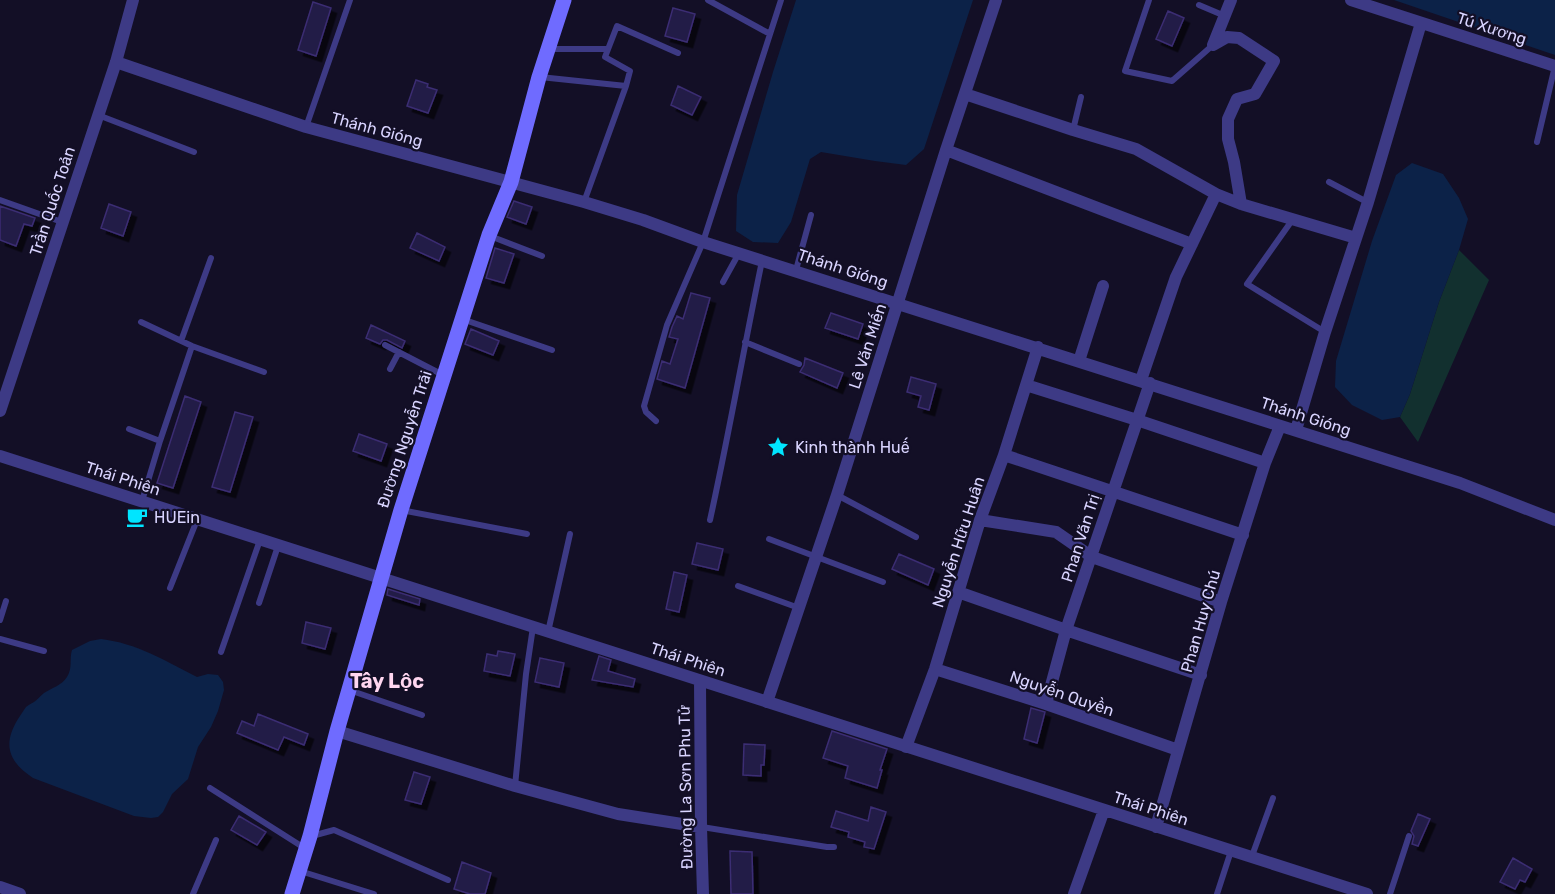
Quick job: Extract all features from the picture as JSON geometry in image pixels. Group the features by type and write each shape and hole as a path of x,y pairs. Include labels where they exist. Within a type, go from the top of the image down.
{"main road":[{"name":"Đường Nguyễn Trãi","path":"292,894 400,510 461,318 489,236 511,182 547,49 564,0"}],"street":[{"name":"Trần Quốc Toản","path":"0,411 116,62 133,0"},
{"name":"Lê Văn Miến","path":"767,702 817,557 996,0"},
{"path":"1214,45 1231,0"},
{"name":"Tú Xương","path":"1350,0 1555,66"},
{"path":"1296,430 1325,332 1368,202 1421,23"},
{"path":"1214,45 1227,37 1239,38 1274,62 1255,94 1237,99 1228,119 1228,139 1241,204"},
{"name":"Thánh Gióng","path":"116,62 306,127 643,220 703,242 1460,483 1555,520"},
{"path":"965,94 1136,149 1216,194 1241,204 1356,238"},
{"path":"946,150 1192,244"},
{"name":"Phan Văn Trị","path":"1046,704 1066,630 1137,420 1145,382 1176,277 1216,194"},
{"path":"1079,361 1103,286"},
{"name":"Nguyễn Hữu Huân","path":"906,747 934,669 980,520 1004,455 1038,347"},
{"path":"1026,385 1264,463"},
{"name":"Phan Huy Chú","path":"1156,827 1221,602 1264,463 1280,426"},
{"path":"1004,455 1243,535"},
{"name":"Thái Phiên","path":"0,456 1367,894"},
{"path":"980,520 1056,532 1092,557 1221,602"},
{"path":"958,592 1201,675"},
{"name":"Nguyễn Quyền","path":"934,669 1046,704 1178,750"},
{"name":"Đường La Sơn Phu Tử","path":"700,681 703,894"},
{"path":"337,731 515,786 618,814 701,827"},
{"path":"1074,894 1104,810"},
{"path":"0,887 20,894"}],"lane":[{"path":"306,127 350,0"},
{"path":"708,0 770,34"},
{"path":"656,421 646,412 644,406 667,325 703,242 781,0"},
{"path":"1149,0 1125,71 1172,81 1214,45"},
{"path":"1199,5 1226,16"},
{"path":"584,202 630,71 605,57 617,26 678,53"},
{"path":"547,49 608,49"},
{"path":"1537,142 1555,66"},
{"path":"539,77 626,86"},
{"path":"1073,130 1081,97"},
{"path":"98,115 194,152"},
{"path":"1329,182 1368,202"},
{"path":"0,200 62,222"},
{"path":"796,270 811,215"},
{"path":"1293,219 1247,284 1325,332"},
{"path":"489,236 542,256"},
{"path":"723,282 739,252"},
{"path":"181,341 211,258"},
{"path":"710,520 728,440 762,260"},
{"path":"461,318 552,350"},
{"path":"141,322 192,346 264,372"},
{"path":"745,342 799,364"},
{"path":"385,345 443,375"},
{"path":"142,501 159,441 192,346"},
{"path":"390,369 399,352"},
{"path":"129,429 159,441"},
{"path":"837,495 916,537"},
{"path":"400,510 527,534"},
{"path":"170,588 197,519"},
{"path":"548,632 570,534"},
{"path":"221,652 260,539"},
{"path":"769,539 883,582"},
{"path":"259,603 278,545"},
{"path":"738,586 799,608"},
{"path":"0,620 6,601"},
{"path":"515,786 533,627"},
{"path":"0,639 44,651"},
{"path":"349,690 422,715"},
{"path":"210,788 308,843 334,830 448,880"},
{"path":"1251,857 1273,798"},
{"path":"701,827 834,847"},
{"path":"1390,894 1409,836"},
{"path":"193,894 216,840"},
{"path":"1217,894 1231,851"},
{"path":"300,871 374,894"}],"green space":[{"path":"1459,250 1489,280 1418,442 1400,417"}],"water":[{"path":"796,0 973,0 924,149 906,165 821,152 810,159 791,222 778,243 753,242 736,231 737,195"},
{"path":"1394,0 1555,0 1555,55"},
{"path":"1412,163 1443,174 1459,198 1468,219 1410,394 1400,417 1382,420 1352,405 1335,387 1336,361 1372,241 1396,175"},
{"path":"101,639 139,649 197,677 208,674 218,675 223,682 224,690 218,711 198,747 188,779 172,794 158,817 134,816 33,778 18,766 10,752 10,737 13,728 26,707 65,680 70,670 72,650 90,641"}],"building":[{"path":"313,2 331,8 316,56 298,50"},
{"path":"673,8 695,14 687,42 665,36"},
{"path":"1168,11 1184,18 1172,46 1156,39"},
{"path":"416,80 437,90 428,113 407,106"},
{"path":"678,86 701,97 692,115 671,105"},
{"path":"514,201 532,207 526,224 507,217"},
{"path":"109,204 131,212 123,236 101,228"},
{"path":"0,206 35,218 32,226 24,224 16,246 0,240"},
{"path":"417,233 445,247 439,261 410,248"},
{"path":"495,248 514,254 504,283 486,278"},
{"path":"691,293 710,298 685,388 657,379 662,361 670,364 678,339 669,337 677,316 683,319"},
{"path":"831,313 863,324 858,339 825,328"},
{"path":"371,325 405,341 402,348 387,340 383,340 380,344 366,338"},
{"path":"471,329 499,341 493,355 465,344"},
{"path":"805,358 843,373 837,388 800,372"},
{"path":"911,377 936,384 929,410 918,407 921,396 907,392"},
{"path":"185,396 201,402 173,488 157,483"},
{"path":"235,412 253,417 230,492 212,487"},
{"path":"359,434 387,444 381,461 353,451"},
{"path":"697,543 723,549 718,570 692,564"},
{"path":"899,554 934,569 928,585 892,569"},
{"path":"674,572 687,575 679,612 666,609"},
{"path":"388,589 420,599 419,605 387,595"},
{"path":"306,622 331,628 325,649 302,643"},
{"path":"498,651 515,654 510,676 484,671 487,654 497,656"},
{"path":"599,656 611,660 608,671 635,679 633,687 592,680"},
{"path":"540,658 564,663 559,687 535,682"},
{"path":"1031,708 1045,712 1037,743 1024,739"},
{"path":"258,714 308,734 304,745 284,737 278,750 237,733 242,721 254,726"},
{"path":"832,731 887,749 877,788 845,778 848,766 823,758"},
{"path":"744,744 765,745 761,776 743,775"},
{"path":"414,772 430,777 421,804 405,800"},
{"path":"871,807 886,812 874,849 864,847 865,842 848,837 849,832 831,827 836,811 868,821"},
{"path":"1418,814 1430,819 1418,846 1412,844 1414,836 1411,831"},
{"path":"239,816 266,832 257,845 231,830"},
{"path":"730,851 752,852 753,894 731,894"},
{"path":"1513,858 1532,869 1525,882 1520,880 1515,889 1500,882"},
{"path":"462,862 491,873 485,894 470,894 454,889"}],"place":[{"name":"Kinh thành Huế","path":"778,447"},
{"name":"HUEin","path":"137,517"}],"district":[{"name":"Tây Lộc","path":"387,681"}]}
